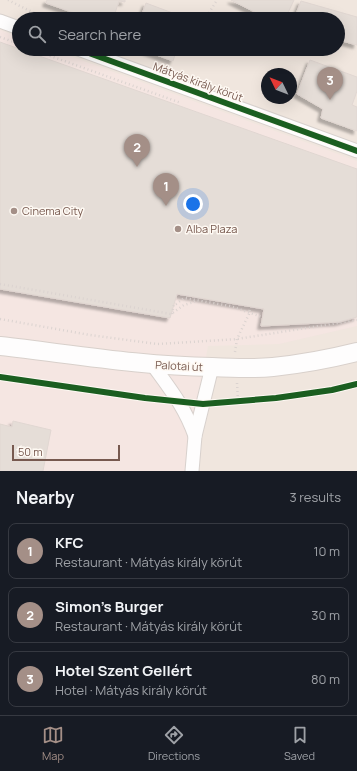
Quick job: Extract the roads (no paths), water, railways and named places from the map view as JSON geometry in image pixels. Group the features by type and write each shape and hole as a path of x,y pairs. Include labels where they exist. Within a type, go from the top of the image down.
{"main road":[{"name":"Palotai út","path":"0,346 187,367 272,368 324,360 357,352"}],"street":[{"path":"0,21 12,25"},
{"name":"Mátyás király körút","path":"97,56 357,151"},
{"path":"152,364 180,402 190,421 195,436"},
{"path":"192,471 195,436 212,367"}],"place":[{"name":"Hotel Szent Gellért","path":"330,100"},
{"name":"Simon's Burger","path":"137,167"},
{"name":"KFC","path":"166,206"},
{"name":"Cinema City","path":"14,211"},
{"name":"Alba Plaza","path":"178,229"}]}
